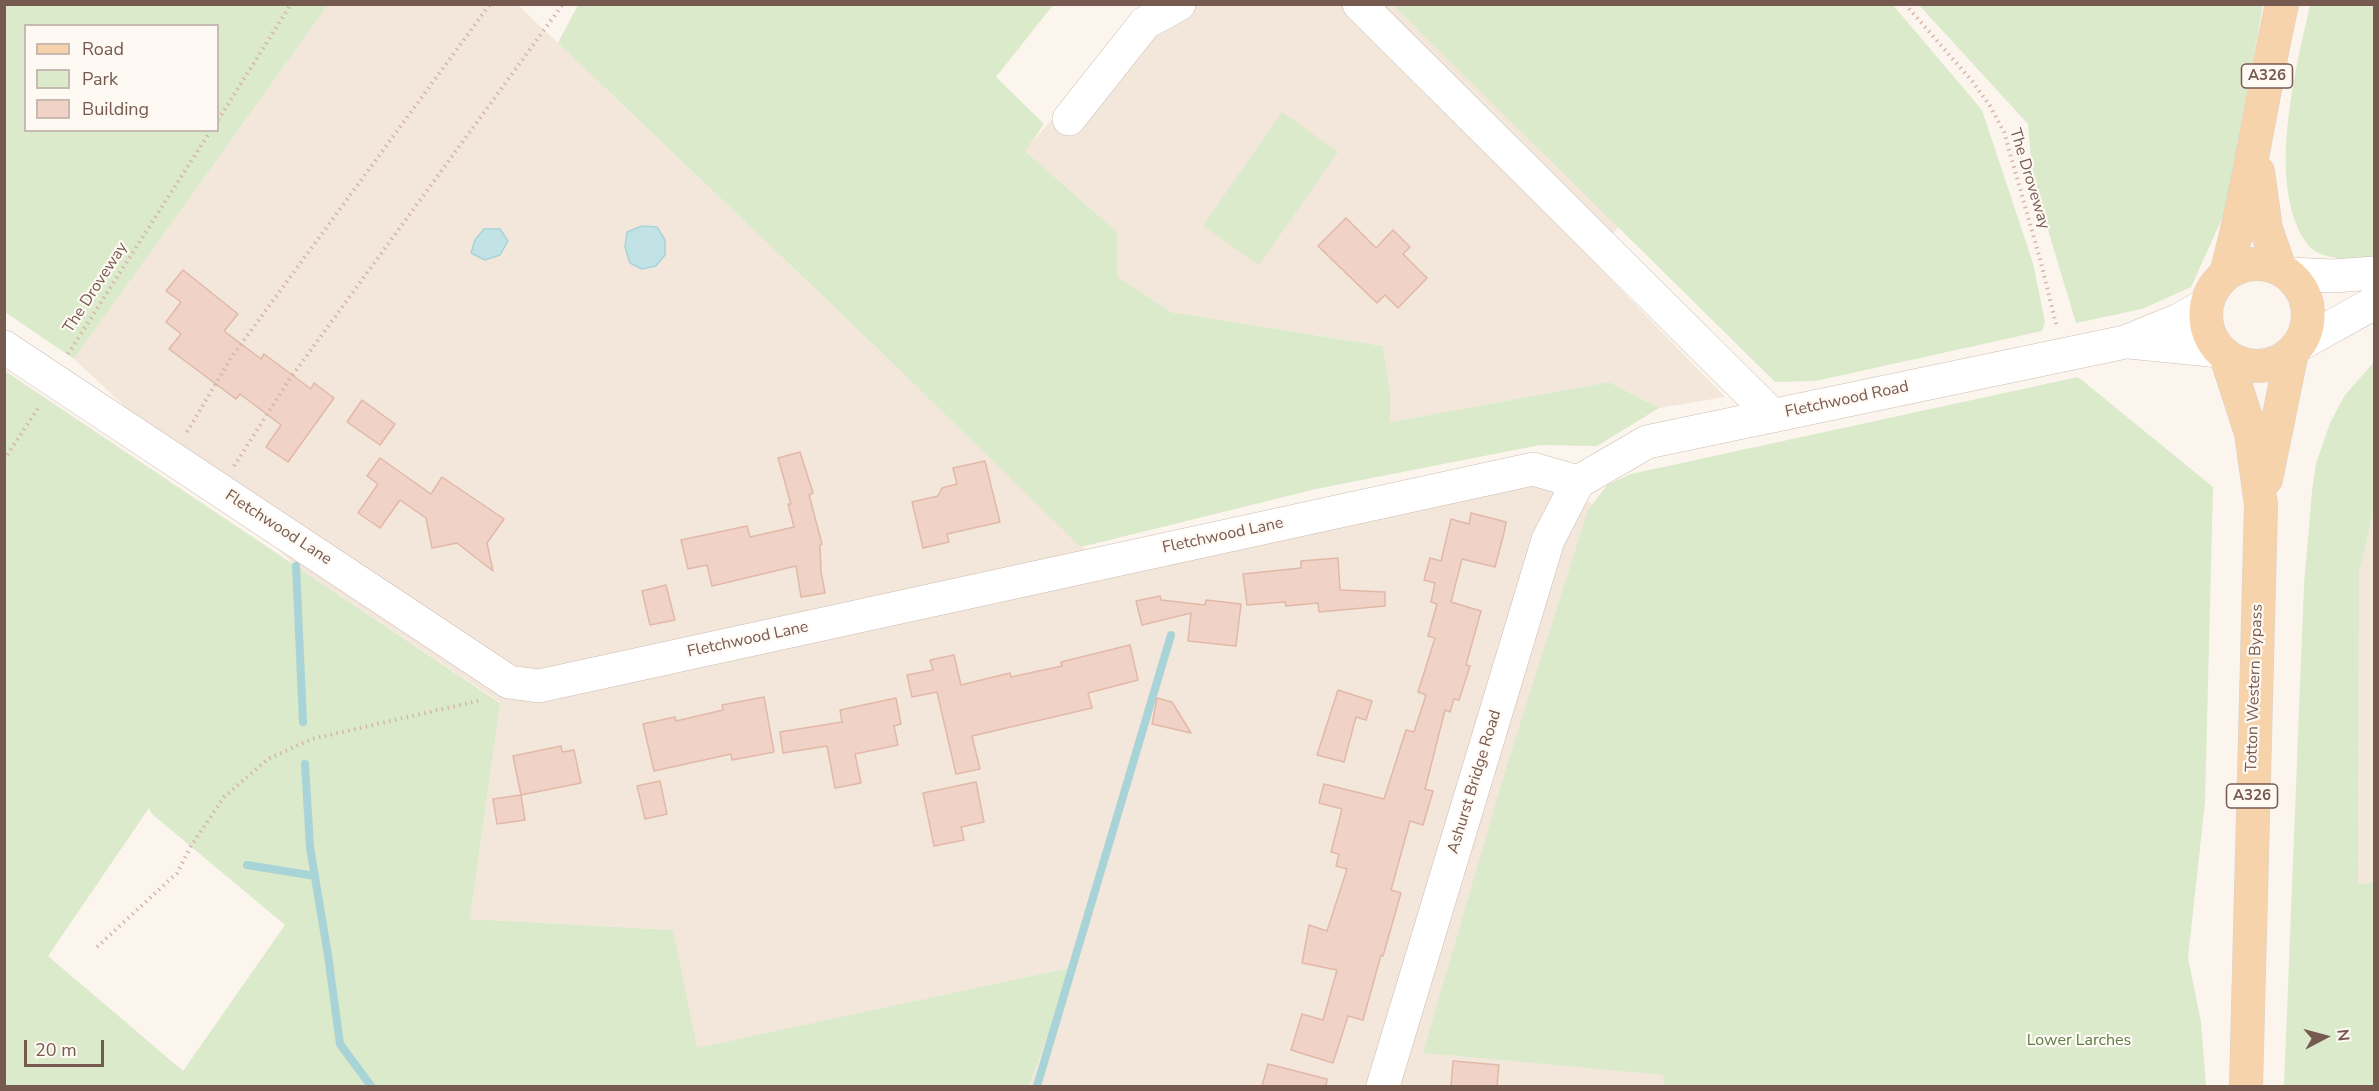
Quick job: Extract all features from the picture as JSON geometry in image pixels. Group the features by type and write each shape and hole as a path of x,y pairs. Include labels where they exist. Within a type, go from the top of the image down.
{"main road":[{"name":"A326","path":"2226,274 2255,149 2259,117 2282,4"},
{"name":"A326","path":"2255,149 2266,229 2284,272"},
{"path":"2258,263 2284,272 2298,284 2308,309 2304,335 2295,349 2272,364 2260,366 2237,362 2223,354 2210,337 2206,321 2206,305 2210,293 2226,274 2247,264 2258,263"},
{"name":"Totton Western Bypass","path":"2261,505 2295,349"},
{"name":"Totton Western Bypass","path":"2223,354 2251,433 2261,505 2246,1086"}],"street":[{"path":"1069,119 1145,23 1179,4"},
{"path":"1359,4 1773,416"},
{"path":"2284,272 2333,276 2374,273"},
{"path":"2295,349 2374,303"},
{"name":"Fletchwood Road","path":"1578,482 1647,442 2125,342 2179,320 2206,305"},
{"name":"Fletchwood Road","path":"2125,342 2223,354"},
{"name":"Fletchwood Lane","path":"4,347 509,682 539,686 1533,469 1578,482"},
{"name":"Ashurst Bridge Road","path":"1383,1086 1548,540 1578,482"}],"path":[{"path":"219,118 291,4"},
{"path":"183,466 188,430 231,358 490,4"},
{"path":"219,489 289,380 563,4"},
{"name":"The Droveway","path":"1905,4 1972,81 1990,106 2004,132 2040,259 2062,355"},
{"name":"The Droveway","path":"4,460 55,381 68,354 210,132"},
{"path":"97,947 177,873 191,846 224,797 268,759 312,739 493,697 509,682"}],"shaded area":[{"path":"328,5 518,5 1098,562 1533,469 1594,505 1423,1053 1664,1075 1665,1086 1029,1086 1072,967 696,1049 673,930 470,919 500,702 296,566 74,359"},
{"path":"1158,5 1393,5 1619,227 1588,256 1725,397 1659,408 1609,382 1390,422 1390,391 1383,346 1171,312 1117,276 1117,232 1024,150"},
{"path":"2374,509 2374,882 2358,884 2359,573"}],"green space":[{"path":"4,5 328,5 74,359 5,312"},
{"path":"578,5 1053,5 996,77 1044,124 1025,151 1117,232 1117,276 1171,312 1383,346 1390,391 1390,422 1609,382 1659,408 1597,446 1540,445 1316,489 1081,547 558,43"},
{"path":"1393,5 1893,5 1982,110 2033,263 2045,322 2042,331 1816,381 1775,382"},
{"path":"1919,5 2263,5 2225,212 2191,287 2142,309 2076,323 2033,180 2028,124"},
{"path":"2310,5 2374,5 2374,259 2330,257 2314,251 2296,222 2288,193 2287,128"},
{"path":"1282,112 1338,152 1259,265 1203,226"},
{"path":"2374,362 2374,509 2359,573 2358,884 2374,882 2374,1086 2284,1086 2304,585 2312,491 2316,464 2330,423 2345,395"},
{"path":"5,371 500,703 470,919 673,930 697,1048 1073,967 1029,1086 5,1086","holes":["149,808 152,814 285,925 183,1071 48,956"]},
{"name":"Lower Larches","path":"2078,377 2213,487 2205,802 2188,958 2201,1022 2206,1086 1665,1086 1663,1075 1423,1053 1505,772 1588,510 1607,485 1631,474"}],"water":[{"path":"642,226 657,227 665,240 665,255 656,266 642,269 630,263 625,247 627,232"},
{"path":"484,229 500,229 508,241 500,255 485,260 471,253 475,240"}],"building":[{"path":"1346,218 1376,248 1393,230 1410,247 1403,254 1427,278 1398,308 1385,295 1377,303 1318,246"},
{"path":"183,270 238,314 224,331 261,359 264,354 311,389 314,383 334,398 288,462 266,447 281,425 240,394 236,399 169,349 181,334 166,322 181,302 166,291"},
{"path":"362,400 395,424 380,445 347,422"},
{"path":"800,452 813,493 809,495 822,544 820,545 821,572 825,593 801,597 796,566 712,586 707,565 688,569 681,540 747,526 750,537 794,527 788,504 791,504 778,458"},
{"path":"380,458 431,494 442,477 504,519 487,543 493,571 457,543 432,548 426,518 400,500 380,528 358,513 378,484 367,476"},
{"path":"985,461 1000,522 947,534 949,542 923,548 912,502 938,496 942,488 957,484 953,468"},
{"path":"1471,513 1506,522 1504,533 1495,567 1462,559 1451,602 1481,611 1466,665 1470,666 1459,700 1454,699 1450,712 1445,710 1425,789 1433,791 1423,825 1410,821 1391,890 1401,893 1363,1020 1348,1016 1333,1063 1291,1050 1302,1014 1323,1020 1337,970 1302,963 1309,925 1327,931 1347,869 1336,866 1339,854 1331,852 1342,809 1319,803 1324,784 1384,799 1406,730 1414,732 1426,695 1418,692 1435,638 1428,636 1437,604 1431,602 1435,583 1424,580 1430,558 1441,561 1451,519 1469,524"},
{"path":"1338,558 1340,590 1385,592 1385,606 1319,612 1318,603 1286,606 1285,602 1247,605 1243,574 1301,568 1301,561"},
{"path":"666,585 675,620 650,625 642,591"},
{"path":"1160,596 1161,600 1205,605 1206,600 1241,604 1236,646 1188,641 1191,613 1142,625 1136,601"},
{"path":"1130,645 1138,680 1088,693 1092,708 972,736 980,769 956,774 937,692 912,697 907,675 933,670 930,660 954,655 961,685 1010,673 1011,677 1062,666 1061,662"},
{"path":"1338,690 1372,701 1366,720 1356,717 1344,762 1317,755"},
{"path":"764,697 774,752 732,760 731,754 654,771 643,724 675,717 676,721 723,710 722,705"},
{"path":"896,698 901,724 894,726 898,745 855,754 861,783 835,788 827,746 783,753 780,732 842,722 840,710"},
{"path":"1157,698 1172,702 1191,733 1152,724"},
{"path":"561,746 562,752 574,750 581,783 521,795 513,756"},
{"path":"660,781 667,814 645,819 637,786"},
{"path":"976,782 984,822 961,827 964,840 934,846 923,793"},
{"path":"521,795 525,820 497,824 493,799"},
{"path":"1453,1061 1499,1065 1497,1086 1451,1086"},
{"path":"1268,1064 1327,1079 1326,1086 1262,1086"}],"waterway":[{"path":"296,566 303,722"},
{"path":"1037,1086 1171,635"},
{"path":"305,764 310,847 340,1044 371,1086"},
{"path":"247,865 315,876"}]}
